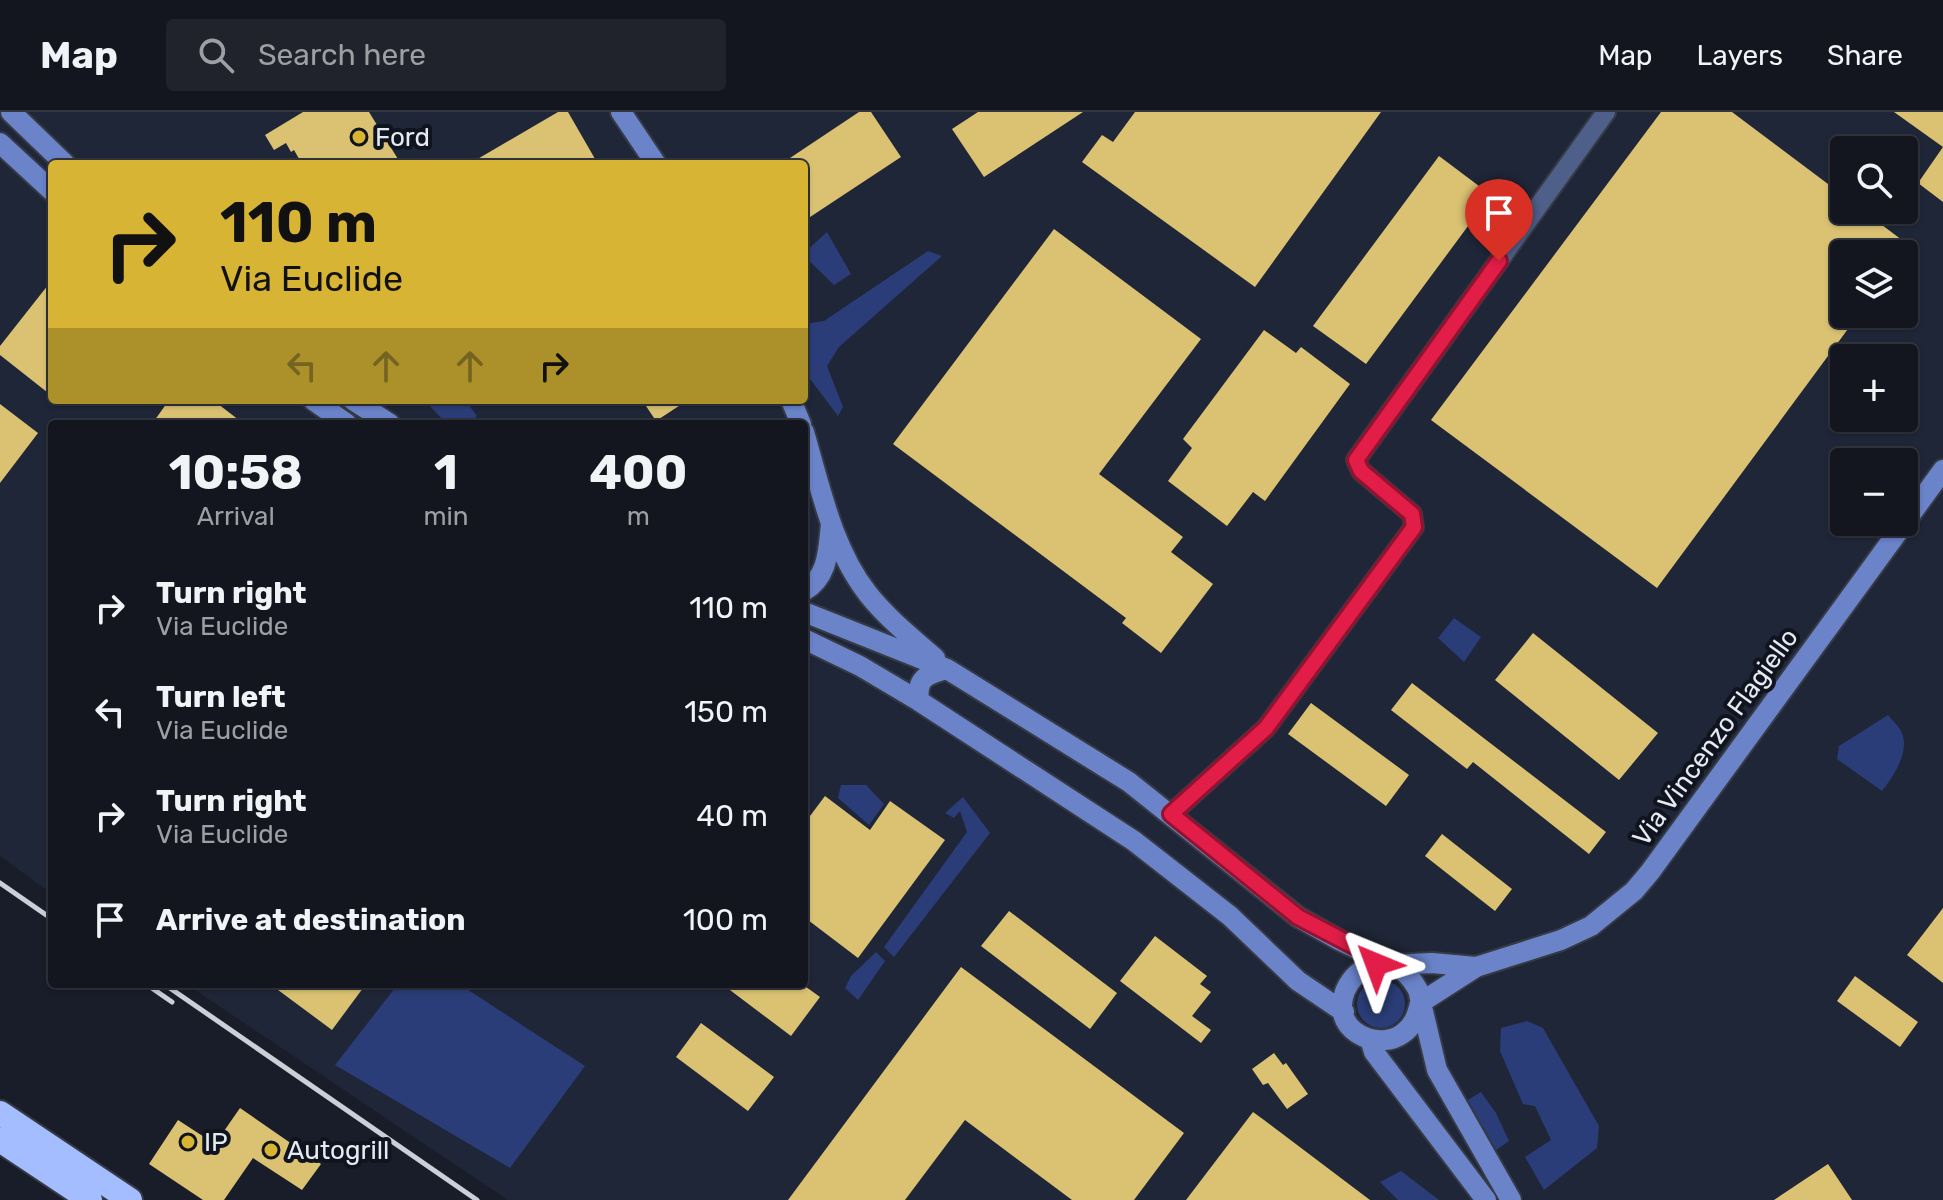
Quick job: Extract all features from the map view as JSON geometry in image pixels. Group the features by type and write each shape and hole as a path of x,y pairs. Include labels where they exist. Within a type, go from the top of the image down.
{"highway":[{"path":"0,1113 130,1200"},
{"path":"0,1140 90,1200"}],"main road":[{"path":"11,112 61,160"},
{"path":"621,112 653,160"},
{"path":"0,143 48,187"},
{"path":"319,404 341,420"},
{"path":"359,404 384,420"},
{"path":"808,446 831,524 847,560 867,593 896,624 947,669 1129,782 1298,917 1411,979 1418,990 1437,1070 1511,1200"},
{"name":"Via Vincenzo Flagiello","path":"1420,1003 1476,967 1561,940 1591,926 1634,891 1943,470"},
{"path":"808,588 818,581 825,567 831,524"},
{"path":"808,614 947,669"},
{"path":"808,641 860,666 919,701 1134,841 1230,916 1298,981 1344,1012"},
{"path":"919,701 917,689 922,678 947,669"},
{"name":"Via Vincenzo Flagiello","path":"1390,965 1432,963 1476,967"},
{"path":"1390,965 1376,964 1364,968 1353,975 1346,986 1342,999 1344,1012 1354,1030 1370,1039 1382,1041 1404,1034 1412,1025 1420,1003"},
{"path":"1370,1039 1374,1052 1486,1200"}],"street":[{"path":"1171,814 1266,728 1414,527 1412,514 1361,471 1356,460 1606,112"}],"shaded area":[{"path":"0,112 1943,112 1943,1200 1525,1200 1505,1168 1477,1200 508,1200 192,988 808,988 808,420 48,420 48,891 0,856"},
{"path":"827,232 851,274 834,285 808,260 808,249"},
{"path":"928,251 942,256 839,347 827,366 843,407 838,416 808,376 808,323 824,321"},
{"path":"428,404 468,404 477,416 472,420 443,420"},
{"path":"1454,618 1481,637 1464,662 1438,638"},
{"path":"1888,715 1901,731 1904,746 1896,770 1882,791 1837,759 1839,746"},
{"path":"841,785 866,785 884,804 869,825 838,798"},
{"path":"963,797 990,833 894,957 884,947 967,832 960,811 954,818 945,813"},
{"path":"876,952 885,961 858,1000 845,988 851,976"},
{"path":"1381,980 1398,987 1405,1004 1398,1021 1381,1028 1364,1021 1357,1004 1364,987"},
{"path":"395,988 465,988 585,1066 510,1168 335,1065"},
{"path":"1527,1021 1543,1028 1599,1126 1597,1148 1544,1190 1525,1157 1551,1140 1535,1106 1523,1104 1500,1051 1501,1028"},
{"path":"1481,1092 1496,1113 1509,1141 1496,1150 1468,1100"},
{"path":"1401,1171 1439,1200 1398,1200 1380,1182"}],"building":[{"path":"303,112 369,112 399,160 300,160 286,143 274,150 265,135"},
{"path":"558,112 568,112 596,160 476,160"},
{"path":"859,112 871,112 901,157 808,218 808,160 787,160"},
{"path":"978,112 1083,112 984,177 952,129"},
{"path":"1135,112 1381,112 1255,287 1082,162 1102,135 1113,142"},
{"path":"1661,112 1732,112 1830,186 1830,224 1881,224 1902,240 1830,240 1830,328 1849,328 1837,344 1830,344 1830,353 1657,588 1431,420"},
{"path":"1894,112 1943,112 1943,147"},
{"path":"1943,147 1943,202 1918,183"},
{"path":"1439,156 1491,195 1366,364 1313,326"},
{"path":"1054,229 1201,339 1099,474 1183,537 1171,552 1213,584 1161,653 1122,623 1126,618 893,444"},
{"path":"48,285 48,393 0,355 0,346"},
{"path":"1264,330 1296,353 1301,347 1350,384 1265,501 1253,492 1227,526 1168,481 1192,448 1183,439"},
{"path":"0,404 38,433 0,483"},
{"path":"166,404 218,404 239,420 155,420"},
{"path":"645,404 682,404 658,420"},
{"path":"1533,633 1658,733 1619,780 1495,680"},
{"path":"1412,683 1606,832 1589,854 1473,762 1467,769 1391,710"},
{"path":"1311,703 1409,775 1386,806 1288,734"},
{"path":"825,796 870,830 890,801 945,840 858,958 808,920 808,819"},
{"path":"1442,834 1512,889 1495,911 1425,856"},
{"path":"1943,908 1943,983 1907,955"},
{"path":"1009,911 1117,993 1090,1029 981,946"},
{"path":"1155,936 1207,976 1200,984 1211,992 1192,1016 1211,1030 1201,1043 1120,981"},
{"path":"961,967 1184,1133 1134,1200 1072,1200 965,1120 905,1200 788,1200"},
{"path":"1855,976 1918,1022 1900,1047 1837,1001"},
{"path":"275,988 363,988 332,1030"},
{"path":"727,988 808,988 820,997 791,1036"},
{"path":"701,1023 774,1077 748,1111 676,1057"},
{"path":"1274,1053 1283,1065 1286,1063 1308,1094 1287,1109 1268,1083 1263,1085 1252,1069"},
{"path":"240,1108 321,1164 302,1190 253,1158 224,1200 203,1200 149,1164 178,1120 215,1144"},
{"path":"1253,1112 1264,1120 1370,1200 1186,1200"},
{"path":"1828,1164 1852,1200 1774,1200"}],"railway":[{"path":"0,883 48,916"},
{"path":"152,988 172,1002"},
{"path":"170,988 477,1200"}],"place":[{"name":"Ford","path":"359,137"},
{"name":"IP","path":"188,1142"},
{"name":"Autogrill","path":"271,1150"}],"route":[{"path":"1376,964 1390,965 1298,917 1171,814 1266,728 1414,527 1412,514 1361,471 1356,460 1499,261"}]}
